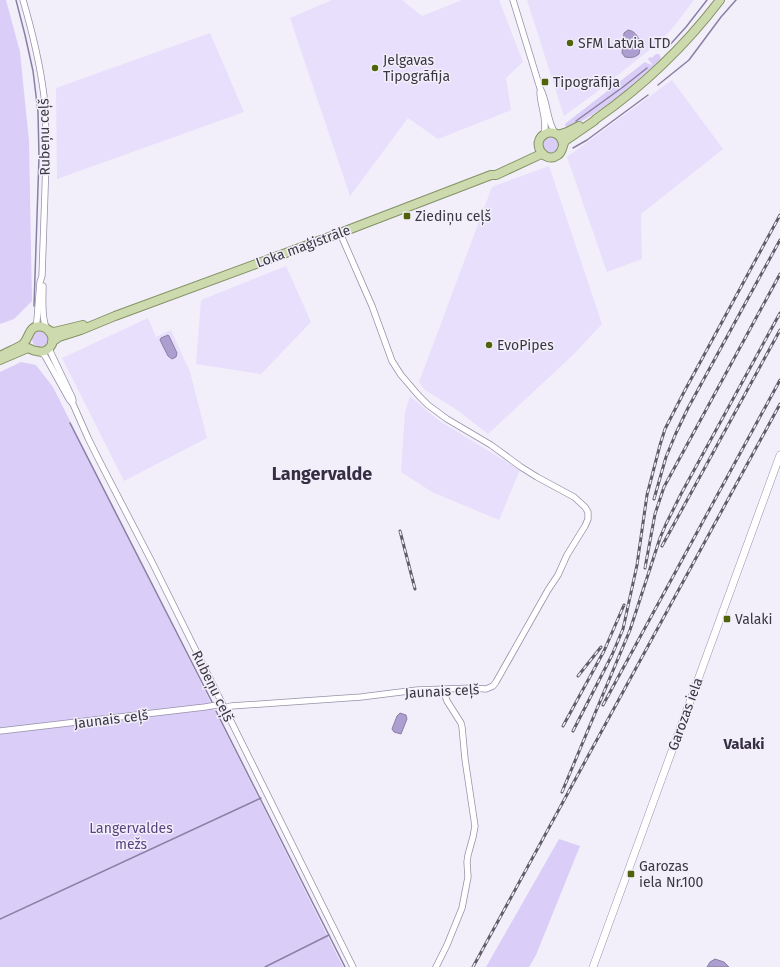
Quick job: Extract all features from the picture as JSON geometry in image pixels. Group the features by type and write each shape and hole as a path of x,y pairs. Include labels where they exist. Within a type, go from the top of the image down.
{"main road":[{"name":"Loka maģistrāle","path":"491,175 496,175 539,155 543,154 549,157 555,156 561,152 563,144 570,137 594,121 638,87 660,67 697,28 720,0"},
{"name":"Loka maģistrāle","path":"41,352 47,350 59,337 82,330 115,316 340,233 491,175 532,152 538,146 540,139 544,134 551,132 557,134 567,132 590,120 596,119"},
{"path":"557,134 563,144"},
{"path":"538,146 543,154"},
{"name":"Loka maģistrāle","path":"36,327 42,326 54,332 115,316"},
{"path":"0,356 21,345 27,339 33,328 36,327"},
{"path":"48,330 52,336 51,345"},
{"path":"27,339 29,346 32,349 37,352 41,352"},
{"path":"0,360 28,348 32,349"},
{"name":"Garozas iela","path":"594,967 779,458"}],"street":[{"name":"Rubeņu ceļš","path":"23,0 37,54 45,108 46,161 42,276 40,282 36,327"},
{"path":"513,0 545,100 550,124 557,134"},
{"path":"540,88 545,125 544,134"},
{"name":"Jaunais ceļš","path":"0,731 206,708 217,705 231,706 360,697 418,690 486,689 493,686 496,682 558,575 567,555 585,526 588,519 588,512 578,500 537,477 491,445 447,419 434,410 419,396 401,375 392,361 378,320 340,233"},
{"name":"Rubeņu ceļš","path":"42,276 44,282 44,319 48,330"},
{"name":"Rubeņu ceļš","path":"51,345 50,351 72,397 73,404"},
{"name":"Rubeņu ceļš","path":"41,352 45,356 73,404 97,456 156,570 353,967"},
{"path":"436,967 462,908 468,877 468,855 475,826 461,723 443,690"}],"shaded area":[{"path":"332,0 402,0 422,16 462,0 499,0 523,62 506,78 511,110 438,139 408,118 350,196 290,18"},
{"path":"527,0 694,0 671,30 652,48 564,116"},
{"path":"628,30 634,33 641,42 639,54 629,58 625,57 622,53 624,33"},
{"path":"210,33 244,112 57,179 56,88"},
{"path":"672,80 723,149 641,214 642,259 607,272 567,157"},
{"path":"549,166 602,324 574,354 488,434 457,410 425,390 419,382 492,187"},
{"path":"286,266 311,322 261,374 196,364 201,300"},
{"path":"148,318 156,337 171,330 190,372 207,438 124,481 62,358"},
{"path":"168,335 177,353 176,357 172,359 168,356 160,340"},
{"path":"410,396 438,420 520,470 499,520 432,492 401,472 405,412"},
{"path":"400,713 406,715 407,719 401,734 394,732 392,729 397,716"},
{"path":"715,959 724,962 729,967 707,967 710,962"}],"green space":[{"path":"0,0 6,0 20,52 29,141 32,301 14,319 0,324"},
{"path":"656,54 659,54 661,59 623,93 606,106 568,130 565,125 566,123 645,62 651,65 652,64 648,59 650,57 652,58"},
{"path":"551,137 557,139 559,145 557,151 551,153 545,151 543,145 545,139"},
{"path":"40,331 46,333 48,339 46,345 40,347 34,345 32,339 34,333"},
{"name":"Langervaldes mežs","path":"21,362 36,365 53,387 343,967 0,967 0,372"},
{"path":"559,839 580,846 536,955 529,967 486,967"}],"waterway":[{"path":"16,0 33,71 38,112 39,157 34,306"},
{"path":"667,48 707,0"},
{"path":"658,85 689,60 721,17 736,0"},
{"path":"576,121 647,68"},
{"path":"573,148 587,140 648,95"},
{"path":"70,423 212,702"},
{"path":"216,711 345,967"},
{"path":"0,919 261,798"},
{"path":"265,967 329,935"}],"railway":[{"path":"573,731 612,655 623,629 637,565 647,495 665,429 780,215"},
{"path":"654,499 666,457 688,408 780,240"},
{"path":"645,568 655,514 664,487 780,274"},
{"path":"562,792 630,630 666,524 780,313"},
{"path":"662,546 780,330"},
{"path":"603,705 780,380"},
{"path":"473,967 780,404"},
{"path":"400,531 415,589"},
{"path":"563,726 604,651 624,605"},
{"path":"578,676 601,647"}],"place":[{"name":"SFM Latvia LTD","path":"570,43"},
{"name":"Jelgavas Tipogrāfija","path":"375,68"},
{"name":"Tipogrāfija","path":"545,82"},
{"name":"Ziediņu ceļš","path":"407,216"},
{"name":"EvoPipes","path":"489,345"},
{"name":"Valaki","path":"727,619"},
{"name":"Garozas iela Nr.100","path":"631,874"}],"district":[{"name":"Langervalde","path":"322,474"},
{"name":"Valaki","path":"744,744"}]}
